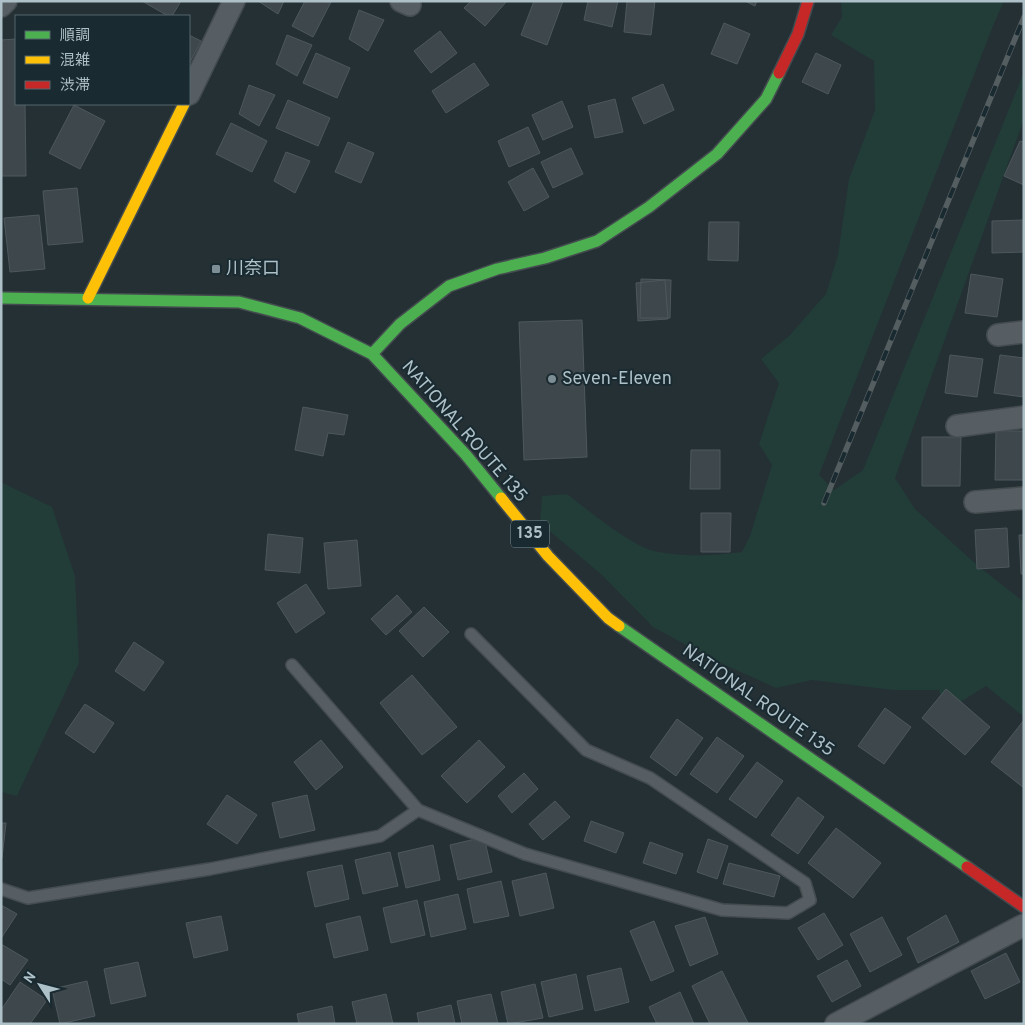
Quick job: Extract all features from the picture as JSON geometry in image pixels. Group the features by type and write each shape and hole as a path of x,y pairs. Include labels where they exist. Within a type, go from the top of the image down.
{"main road":[{"path":"372,354 400,324 449,286 497,269 545,258 597,241 650,207 717,154 766,99 798,34 808,1"},
{"path":"88,298 184,105"},
{"name":"NATIONAL ROUTE 135","path":"1,298 239,302 300,318 372,354 466,455 548,556 608,618 1024,907"}],"street":[{"path":"1,6 6,1"},
{"path":"190,92 234,1"},
{"path":"998,335 1024,332"},
{"path":"957,426 1024,418"},
{"path":"975,502 1024,498"},
{"path":"836,1024 1024,926"}],"lane":[{"path":"292,665 418,810 525,854 722,910 788,913 810,900 804,883 650,778 586,750 471,634"},
{"path":"1,889 28,898 210,869 380,836 418,810"}],"green space":[{"path":"841,1 1004,1 819,475 834,490 863,470 1024,72 1024,119 895,478 915,509 977,565 1024,602 1024,717 986,686 962,701 944,705 939,690 893,690 812,680 776,688 714,660 653,627 602,575 540,523 542,496 567,494 621,535 654,551 698,555 742,552 750,536 772,465 759,444 779,383 761,359 789,336 826,294 838,255 849,179 875,110 874,61 831,35 842,17"},
{"path":"1,482 52,507 75,576 79,663 17,796 1,792"}],"building":[{"path":"142,1 181,1 173,15 166,15"},
{"path":"258,1 284,1 278,14"},
{"path":"305,1 331,2 313,37 292,26"},
{"path":"471,1 507,1 485,26 464,8"},
{"path":"534,1 563,1 547,45 521,35"},
{"path":"588,1 618,1 612,27 584,20"},
{"path":"627,1 655,1 651,35 624,32"},
{"path":"745,1 757,1 755,6"},
{"path":"359,10 384,20 368,51 349,39"},
{"path":"724,23 750,34 737,64 711,54"},
{"path":"440,31 457,53 431,73 414,51"},
{"path":"287,35 312,45 297,76 276,64"},
{"path":"190,36 201,41 190,62"},
{"path":"15,39 15,105 25,105 26,176 1,176 1,40"},
{"path":"316,53 350,68 337,98 303,83"},
{"path":"816,53 841,65 828,94 802,82"},
{"path":"474,63 489,85 446,113 432,91"},
{"path":"663,84 674,110 644,124 632,98"},
{"path":"249,85 275,95 259,126 239,114"},
{"path":"615,99 623,132 595,138 588,106"},
{"path":"288,100 330,118 318,146 276,128"},
{"path":"562,101 573,127 543,140 532,115"},
{"path":"74,105 105,121 80,169 49,153"},
{"path":"231,123 267,141 252,172 216,154"},
{"path":"528,127 540,153 509,167 498,141"},
{"path":"1020,141 1024,142 1024,185 1004,176"},
{"path":"348,142 374,153 361,183 335,172"},
{"path":"571,148 583,174 553,188 541,162"},
{"path":"286,152 310,161 295,193 274,181"},
{"path":"533,168 549,197 524,211 508,182"},
{"path":"77,188 83,242 48,245 43,191"},
{"path":"39,215 45,269 10,272 4,218"},
{"path":"1024,220 1024,252 992,253 992,221"},
{"path":"709,222 739,222 738,261 708,260"},
{"path":"971,274 1003,279 997,317 965,313"},
{"path":"641,279 671,280 670,318 640,318"},
{"path":"665,280 668,319 638,321 636,283"},
{"path":"582,320 587,457 524,460 519,322"},
{"path":"950,355 983,359 977,397 945,393"},
{"path":"1000,355 1024,358 1024,397 994,393"},
{"path":"303,407 348,415 344,435 328,433 323,456 295,450"},
{"path":"996,431 1024,431 1024,480 995,480"},
{"path":"922,437 961,437 960,486 922,486"},
{"path":"691,450 720,450 720,489 690,489"},
{"path":"701,513 731,513 730,552 701,552"},
{"path":"1007,528 1009,567 977,569 975,530"},
{"path":"268,534 303,538 300,573 265,570"},
{"path":"1019,535 1024,535 1024,574 1021,574"},
{"path":"357,540 361,586 328,589 324,543"},
{"path":"306,584 325,613 296,633 277,603"},
{"path":"397,595 412,612 386,635 371,619"},
{"path":"424,607 449,632 423,657 399,631"},
{"path":"134,642 164,662 144,691 115,671"},
{"path":"412,675 457,727 422,755 380,703"},
{"path":"946,689 990,727 965,755 922,718"},
{"path":"85,704 114,723 94,753 65,733"},
{"path":"885,708 911,727 884,764 858,746"},
{"path":"677,719 703,738 676,776 650,757"},
{"path":"1024,720 1024,788 991,762"},
{"path":"717,737 744,756 717,793 690,774"},
{"path":"321,740 343,767 316,790 294,762"},
{"path":"479,740 505,767 467,803 441,776"},
{"path":"757,762 783,781 756,818 729,799"},
{"path":"524,773 538,789 512,813 498,796"},
{"path":"227,795 257,815 237,844 207,824"},
{"path":"307,795 315,830 280,838 272,803"},
{"path":"798,797 824,817 798,854 771,835"},
{"path":"555,801 570,817 543,840 529,824"},
{"path":"591,821 624,833 616,853 584,841"},
{"path":"1,823 6,823 2,858 1,858"},
{"path":"836,828 881,863 853,898 808,863"},
{"path":"484,837 492,872 458,880 450,845"},
{"path":"708,839 728,846 717,879 697,872"},
{"path":"650,842 683,854 676,874 643,863"},
{"path":"433,845 440,880 406,888 398,853"},
{"path":"390,852 398,886 363,894 355,860"},
{"path":"729,863 780,876 774,897 723,884"},
{"path":"342,865 349,899 315,907 307,872"},
{"path":"546,873 554,908 520,916 512,881"},
{"path":"501,881 509,916 474,923 467,889"},
{"path":"458,894 466,929 431,937 424,902"},
{"path":"417,900 425,935 391,943 383,908"},
{"path":"1,905 17,914 2,937 1,937"},
{"path":"824,913 843,945 818,960 798,928"},
{"path":"946,915 959,942 918,963 907,938"},
{"path":"221,916 228,950 194,958 186,923"},
{"path":"360,916 368,950 334,958 326,924"},
{"path":"705,917 718,954 690,966 675,926"},
{"path":"882,917 902,955 870,972 850,934"},
{"path":"654,921 674,971 651,981 630,931"},
{"path":"1,944 28,960 10,985 1,979"},
{"path":"1006,953 1020,982 985,999 971,971"},
{"path":"847,960 861,986 832,1002 817,976"},
{"path":"138,962 146,996 111,1004 104,969"},
{"path":"621,968 629,1002 595,1011 587,976"},
{"path":"722,971 748,1023 746,1024 710,1024 692,986"},
{"path":"576,974 583,1009 549,1017 541,982"},
{"path":"87,981 95,1016 60,1024 52,989"},
{"path":"20,982 47,1000 30,1024 5,1024 1,1021 1,1010"},
{"path":"535,984 543,1018 508,1024 501,992"},
{"path":"680,992 694,1024 657,1024 649,1007"},
{"path":"386,994 393,1024 357,1024 352,1002"},
{"path":"491,994 498,1024 462,1024 457,1001"},
{"path":"451,1005 455,1024 419,1024 417,1013"},
{"path":"332,1006 335,1024 299,1024 297,1014"}],"railway":[{"path":"824,503 1024,17"}],"traffic: fast":[{"path":"372,354 400,324 449,286 497,269 545,258 597,241 649,207 717,154 766,99 779,73"},
{"path":"1,298 239,302 300,318 372,354 466,455 501,498"},
{"path":"619,626 967,867"}],"traffic: slow":[{"path":"88,298 184,105"},
{"path":"501,498 548,556 608,618 619,626"}],"traffic: jam":[{"path":"779,73 798,34 808,1"},
{"path":"967,867 1024,907"}],"place":[{"name":"川奈口","path":"216,269"},
{"name":"Seven-Eleven","path":"552,379"}]}
